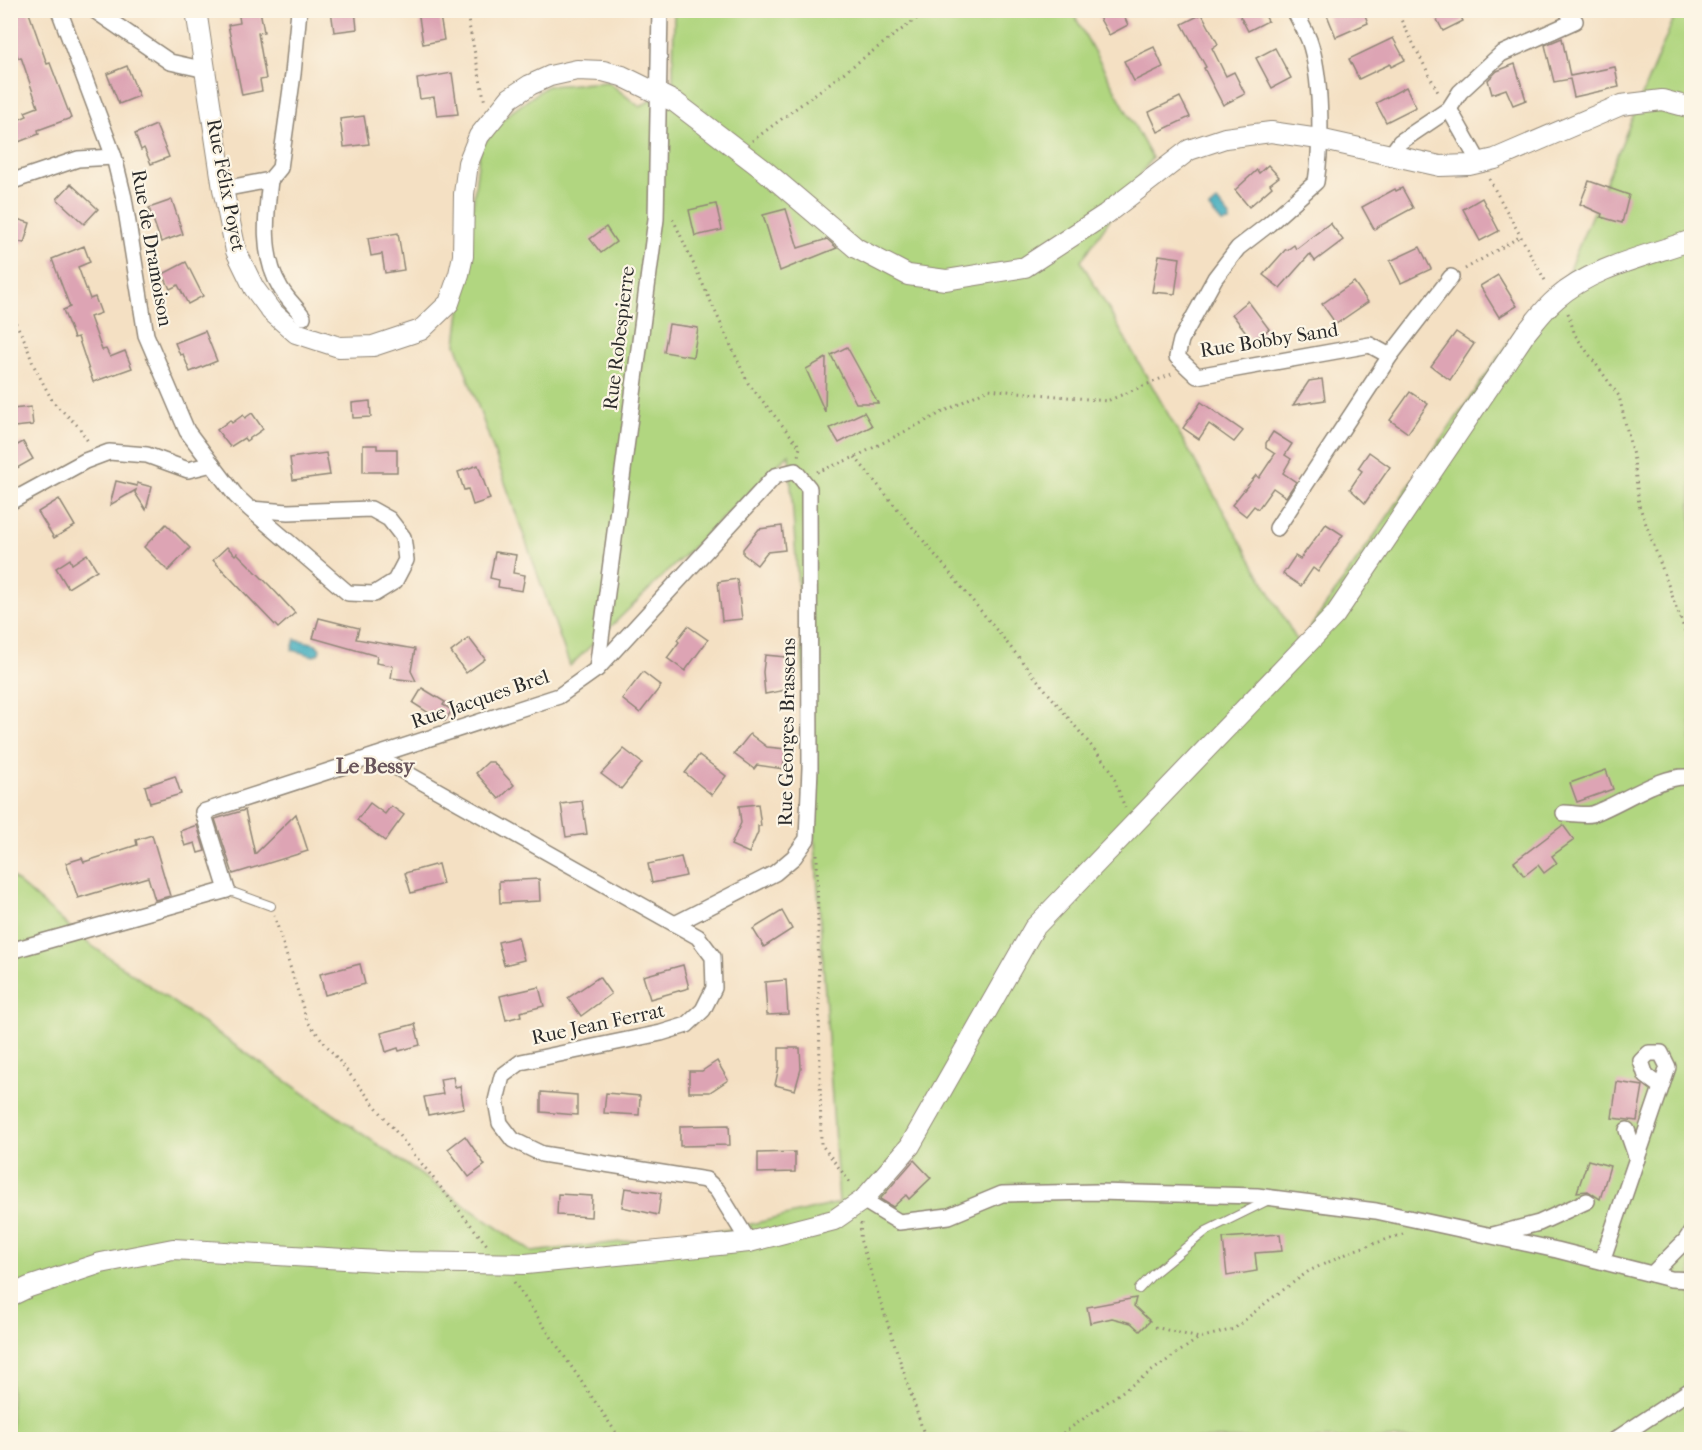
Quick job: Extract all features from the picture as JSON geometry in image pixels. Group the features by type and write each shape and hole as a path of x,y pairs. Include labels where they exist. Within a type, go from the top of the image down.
{"street":[{"name":"Rue de Dramoison","path":"58,10 114,157 124,198 146,335 187,431 236,496 250,509 348,593 374,594 395,581 406,560 403,537 389,519 371,509 288,512 250,509"},
{"path":"94,10 170,62 206,70"},
{"name":"Rue Félix Poyet","path":"196,10 223,189 236,251 254,288 271,311 297,333 339,347 373,346 421,330 449,303 463,256 464,194 468,163 479,136 510,98 550,76 577,70 603,71 622,76 675,102 739,151 856,248 908,275 946,280 1025,267 1106,214 1189,150 1225,138 1271,132 1319,139 1440,166 1469,165 1495,159 1621,105 1662,100 1692,108"},
{"path":"299,10 293,74 267,212 268,256 279,286 303,317"},
{"name":"Rue Robespierre","path":"597,669 656,219 660,10"},
{"path":"1294,10 1309,40 1317,73 1319,139"},
{"path":"1390,156 1400,142 1449,109 1460,92 1501,54 1575,21 1566,10"},
{"path":"1449,109 1479,162"},
{"name":"Rue Bobby Sand","path":"1319,139 1321,151 1316,182 1238,248 1215,278 1181,340 1177,357 1197,376 1370,345 1390,356"},
{"path":"10,182 78,159 114,157"},
{"path":"223,189 275,174"},
{"path":"10,1296 29,1287 101,1263 173,1249 395,1263 526,1264 749,1242 834,1220 863,1200 910,1146 1034,928 1335,615 1525,334 1556,299 1577,285 1606,270 1692,240"},
{"path":"1277,528 1390,356 1451,277"},
{"path":"10,502 97,456 109,452 147,455 188,470 212,464"},
{"name":"Rue Jacques Brel","path":"227,890 203,812 559,696 597,669 775,476 795,471"},
{"name":"Rue Georges Brassens","path":"675,924 775,873 794,857 807,839 810,768 810,488 795,471"},
{"name":"Rue Jean Ferrat","path":"376,756 698,937 713,957 714,988 703,1010 687,1025 662,1033 520,1062 502,1076 495,1101 500,1123 513,1140 542,1154 706,1180 717,1190 749,1242"},
{"path":"1564,813 1589,815 1667,779 1692,778"},
{"path":"10,951 227,890"},
{"path":"1602,1261 1661,1088"},
{"path":"1627,1130 1637,1159"},
{"path":"863,1200 899,1222 949,1216 1002,1194 1097,1192 1273,1198 1376,1211 1602,1261 1671,1279 1692,1280"},
{"path":"1490,1236 1539,1224 1587,1201"},
{"path":"1652,1274 1692,1231"},
{"path":"1615,1440 1692,1389"}],"lane":[{"path":"227,890 271,906"},
{"path":"1139,1289 1153,1274 1206,1231 1273,1198"}],"path":[{"path":"466,10 483,101 495,116"},
{"path":"739,151 928,10"},
{"path":"1396,10 1449,109"},
{"path":"1479,162 1556,299 1567,310 1575,335 1619,396 1634,460 1639,505 1692,650"},
{"path":"671,216 748,382 800,447 795,471 818,472 855,457 988,389 1107,401 1189,368"},
{"path":"1451,277 1521,237"},
{"path":"10,312 53,402 79,427 97,456"},
{"path":"855,457 1111,770 1132,826"},
{"path":"807,839 817,842 820,1144 863,1200 860,1239 926,1440"},
{"path":"271,906 307,1021 501,1263 621,1440"},
{"path":"1053,1440 1199,1338 1234,1329 1310,1271 1355,1250 1404,1234"},
{"path":"1155,1327 1199,1338"}],"green space":[{"path":"674,11 1072,11 1152,158 1081,261 1299,644 1529,313 1563,284 1677,11 1691,11 1691,1439 11,1439 10,875 88,943 532,1252 727,1230 839,1203 789,454 570,666 456,344 480,147 506,116 547,86 608,82 640,107 673,84"}],"water":[{"path":"1217,201 1230,217 1229,222 1222,223 1209,208"},
{"path":"295,639 316,644 320,649 319,653 314,656 292,650"}],"building":[{"path":"10,10 28,10 47,64 50,63 71,118 38,130 39,134 11,145 11,123 27,116 25,112 38,107 21,57 18,58 10,36"},
{"path":"238,10 260,10 264,32 258,33 266,79 260,80 262,91 242,95 228,25 240,23"},
{"path":"331,10 355,10 357,29 334,32"},
{"path":"418,10 439,10 444,40 423,44"},
{"path":"1095,10 1121,10 1128,25 1109,35"},
{"path":"1237,10 1262,10 1268,21 1248,31"},
{"path":"1325,10 1363,10 1368,23 1336,37"},
{"path":"1432,10 1457,10 1463,21 1443,31"},
{"path":"1202,14 1218,44 1212,48 1226,76 1234,72 1245,94 1223,105 1204,68 1206,67 1182,24"},
{"path":"1393,38 1405,60 1391,67 1390,64 1359,79 1349,59"},
{"path":"1562,38 1570,76 1615,67 1619,87 1574,97 1570,79 1554,82 1545,45"},
{"path":"1154,47 1163,67 1134,81 1124,61"},
{"path":"1275,48 1291,78 1272,88 1256,58"},
{"path":"1515,64 1526,100 1513,105 1506,89 1492,94 1488,80 1497,71"},
{"path":"127,66 139,96 119,104 107,74"},
{"path":"452,73 458,114 437,116 434,97 420,99 417,79"},
{"path":"1406,87 1416,107 1386,122 1376,103"},
{"path":"1180,97 1190,117 1158,132 1149,112"},
{"path":"364,116 369,144 344,147 340,119"},
{"path":"156,125 169,157 151,164 144,148 141,150 135,134"},
{"path":"1268,165 1279,177 1270,184 1272,187 1249,207 1235,190 1257,170 1259,173"},
{"path":"1589,181 1629,195 1622,223 1601,217 1602,214 1580,204"},
{"path":"71,184 98,209 84,224 57,199"},
{"path":"1402,188 1413,208 1374,229 1362,207 1395,189 1396,191"},
{"path":"1482,198 1499,231 1480,241 1463,209"},
{"path":"172,200 183,234 161,242 149,208"},
{"path":"716,204 722,230 695,236 689,210"},
{"path":"786,209 798,248 827,239 837,248 780,271 763,215"},
{"path":"10,217 30,223 24,243 10,239"},
{"path":"1330,223 1343,240 1315,261 1310,254 1280,288 1263,275 1286,249 1294,245 1296,249"},
{"path":"606,227 616,242 601,253 590,239"},
{"path":"398,233 404,270 385,273 382,254 371,256 368,238"},
{"path":"84,246 90,262 78,267 90,299 95,297 101,313 90,317 102,350 106,349 110,357 125,351 132,368 93,382 78,337 74,338 63,310 70,307 52,259"},
{"path":"1420,247 1431,269 1401,283 1390,261"},
{"path":"1159,255 1180,258 1175,294 1152,292"},
{"path":"186,262 203,296 188,304 178,285 170,289 163,274"},
{"path":"1498,275 1517,306 1499,317 1480,286"},
{"path":"1354,282 1368,302 1336,324 1322,304"},
{"path":"1248,301 1269,329 1253,341 1232,314"},
{"path":"669,324 698,328 693,357 664,352"},
{"path":"205,331 217,361 190,372 183,354 180,355 175,343"},
{"path":"1456,332 1474,344 1450,380 1431,366"},
{"path":"847,347 878,403 856,403 831,355"},
{"path":"826,358 825,412 806,369"},
{"path":"1322,379 1325,400 1293,405 1309,381"},
{"path":"1410,392 1428,404 1408,433 1390,420"},
{"path":"370,401 371,417 353,418 352,403"},
{"path":"1201,402 1243,431 1234,442 1209,424 1199,439 1183,428"},
{"path":"31,407 33,425 14,427 12,409"},
{"path":"864,412 872,426 839,443 830,428"},
{"path":"252,413 263,429 246,441 244,438 230,447 217,430 230,420 232,423 243,415 245,418"},
{"path":"1273,432 1292,444 1285,455 1291,459 1283,473 1296,482 1286,497 1273,488 1258,509 1254,506 1246,516 1232,505 1256,475 1259,478 1275,454 1266,448 1266,443"},
{"path":"23,442 33,459 10,472 10,449"},
{"path":"363,445 377,445 377,449 397,449 397,472 363,472"},
{"path":"1369,452 1390,467 1365,503 1350,489 1362,471 1358,468"},
{"path":"326,453 330,475 293,480 290,458"},
{"path":"478,465 490,499 473,505 468,489 464,490 458,472"},
{"path":"116,481 152,487 146,510 135,493 136,490 110,505"},
{"path":"59,499 75,526 54,538 38,512"},
{"path":"166,524 190,548 168,571 144,547"},
{"path":"1326,524 1343,535 1318,572 1313,568 1301,586 1283,574 1295,556 1300,559"},
{"path":"782,526 785,550 767,552 757,565 743,554 743,549 759,529"},
{"path":"227,547 235,555 237,553 295,613 278,628 213,560"},
{"path":"495,552 516,555 513,573 525,575 522,591 498,587 499,580 490,578"},
{"path":"87,554 97,570 68,588 56,568 70,559 72,564"},
{"path":"737,579 742,619 722,621 718,582"},
{"path":"319,618 359,628 356,639 415,649 411,671 416,681 391,678 393,666 376,663 377,656 313,638"},
{"path":"688,626 708,640 685,671 667,658"},
{"path":"469,638 485,659 466,673 451,652"},
{"path":"765,655 786,657 784,676 786,690 765,694 763,672"},
{"path":"643,672 661,686 640,713 622,699"},
{"path":"422,688 445,702 443,705 452,710 445,721 413,703"},
{"path":"750,734 767,747 786,749 783,769 757,765 754,769 734,754"},
{"path":"624,749 642,763 621,789 601,774"},
{"path":"699,755 726,776 712,795 685,773"},
{"path":"488,762 493,762 514,785 499,799 476,773"},
{"path":"1606,770 1613,789 1577,802 1570,783"},
{"path":"175,776 181,794 150,803 145,786"},
{"path":"582,801 587,834 566,837 561,804"},
{"path":"370,803 385,814 391,806 404,815 385,841 357,820"},
{"path":"758,804 761,826 758,826 758,832 749,853 731,845 741,823 739,806"},
{"path":"245,810 255,854 296,814 308,851 233,874 215,819"},
{"path":"197,825 205,851 198,853 195,843 185,846 180,831"},
{"path":"1563,825 1574,840 1552,856 1557,863 1544,873 1538,865 1524,876 1514,862"},
{"path":"152,835 170,896 155,900 148,877 78,898 66,863 82,858 84,862 137,845 136,840"},
{"path":"681,857 686,876 652,883 648,864"},
{"path":"438,864 443,884 411,893 405,873"},
{"path":"539,879 540,901 500,903 499,881"},
{"path":"782,911 792,929 764,947 753,929"},
{"path":"518,937 524,960 504,965 498,942"},
{"path":"360,964 365,984 325,995 320,974"},
{"path":"683,965 689,988 650,999 643,976"},
{"path":"599,977 611,994 581,1016 568,998"},
{"path":"786,980 788,1014 767,1015 765,982"},
{"path":"539,987 544,1006 520,1012 521,1016 506,1020 500,996"},
{"path":"415,1024 420,1045 386,1052 381,1033"},
{"path":"779,1048 800,1048 801,1069 795,1090 775,1085 779,1067"},
{"path":"717,1061 728,1080 710,1092 689,1092 689,1071 702,1071"},
{"path":"453,1077 455,1087 460,1086 464,1108 428,1115 424,1097 443,1094 440,1079"},
{"path":"1617,1082 1643,1086 1637,1121 1612,1118"},
{"path":"541,1092 577,1095 577,1115 541,1112"},
{"path":"606,1093 640,1096 639,1115 604,1113"},
{"path":"729,1125 730,1145 680,1146 680,1126"},
{"path":"465,1136 485,1165 469,1177 448,1149"},
{"path":"795,1152 795,1172 758,1173 758,1153"},
{"path":"914,1160 931,1178 909,1199 906,1195 893,1207 880,1199"},
{"path":"1588,1160 1610,1166 1600,1199 1588,1191 1577,1192"},
{"path":"625,1188 661,1193 658,1215 622,1207"},
{"path":"558,1194 592,1196 591,1217 557,1215"},
{"path":"1280,1234 1282,1251 1255,1253 1257,1271 1227,1276 1223,1238"},
{"path":"1136,1298 1134,1306 1150,1321 1140,1331 1131,1323 1112,1318 1090,1323 1087,1307"}],"district":[{"name":"Le Bessy","path":"375,766"}]}
